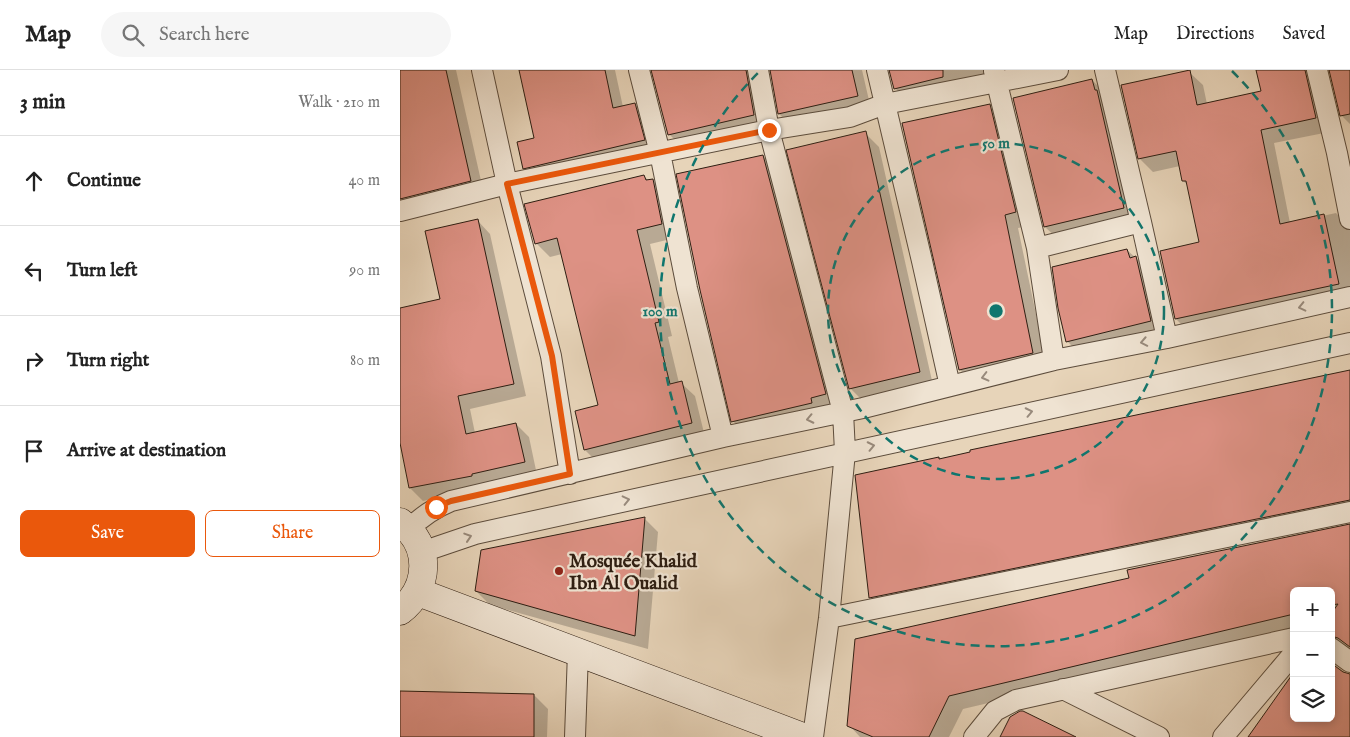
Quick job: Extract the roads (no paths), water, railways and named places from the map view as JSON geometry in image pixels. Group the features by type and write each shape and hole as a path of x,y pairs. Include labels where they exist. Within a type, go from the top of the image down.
{"street":[{"path":"482,70 507,184 552,356 570,474"},
{"path":"639,70 660,153 687,288 723,437"},
{"path":"758,70 769,130 843,412 845,452 829,618 813,737"},
{"path":"877,70 950,386"},
{"path":"400,211 507,184 769,130 850,117 885,104 995,76 1058,70"},
{"path":"1104,70 1167,338"},
{"path":"1317,70 1350,219"},
{"path":"995,76 1037,248 1054,360"},
{"path":"1037,248 1141,222"},
{"path":"406,528 436,507 451,501 723,437 843,412 1054,360 1167,338 1350,297"},
{"path":"406,528 475,534 1350,343"},
{"path":"829,618 1350,512"},
{"path":"406,528 424,566 422,579 409,602 578,652 802,737"},
{"path":"974,737 995,711 1016,700 1290,639"},
{"path":"1335,651 1350,662"},
{"path":"575,737 578,652"},
{"path":"1223,737 1290,658"},
{"path":"1063,690 1159,737"}],"place":[{"name":"Mosquée Khalid Ibn Al Oualid","path":"559,571"}]}
